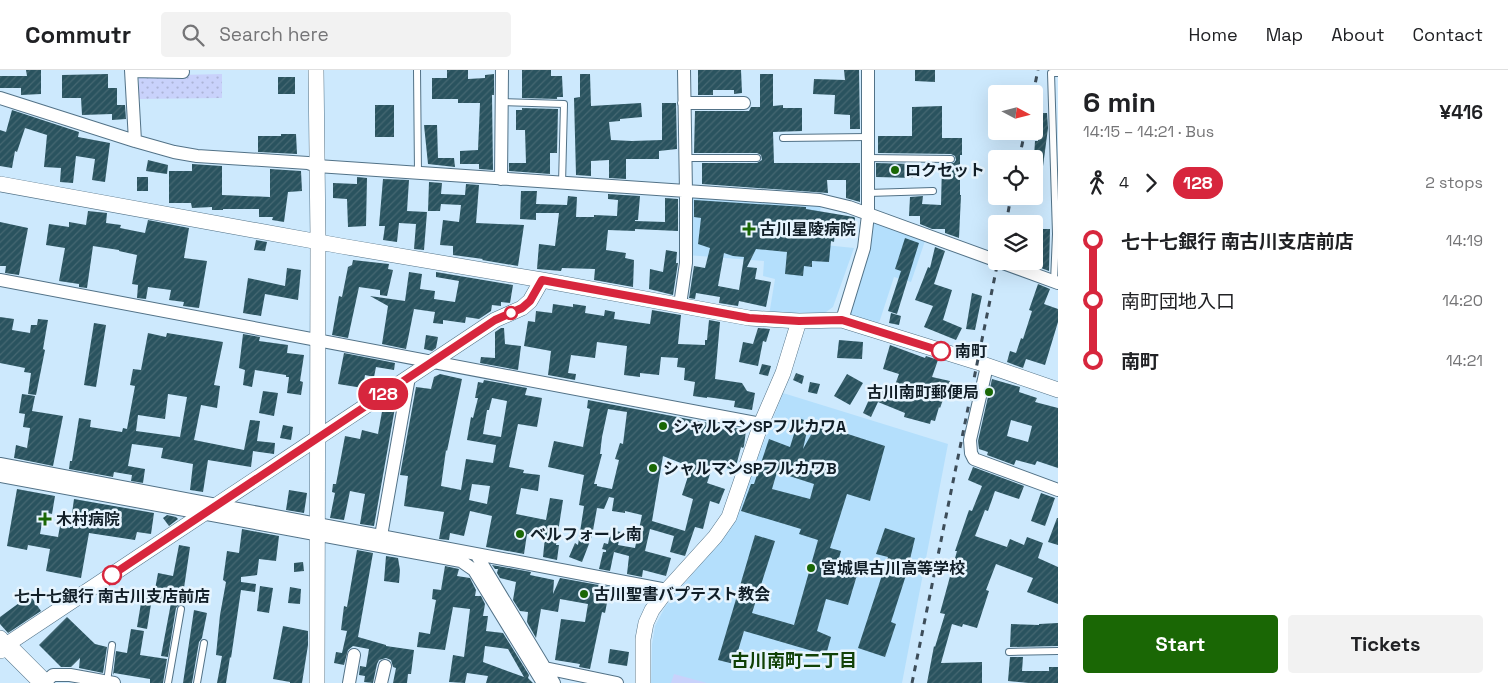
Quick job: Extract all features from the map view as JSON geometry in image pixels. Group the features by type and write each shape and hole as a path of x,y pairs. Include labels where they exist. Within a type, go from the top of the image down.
{"main road":[{"path":"2,644 44,683"}],"street":[{"path":"316,70 318,240 317,683"},
{"path":"501,179 502,70"},
{"path":"680,305 686,263 684,70"},
{"path":"842,320 864,248 868,215 868,70"},
{"path":"135,141 131,71 183,72"},
{"path":"0,98 135,141 174,152 197,156 686,193 820,200 849,207 1056,282"},
{"path":"684,103 744,103"},
{"path":"0,184 749,318 799,321 842,320 1058,390"},
{"path":"0,280 761,424"},
{"path":"2,644 203,514 495,320 522,308 530,301 542,280"},
{"path":"643,683 646,623 652,610 667,590 715,537 729,517 761,424 783,373 799,321"},
{"path":"987,366 970,440 971,453 974,459 1058,490"},
{"path":"381,536 409,377"},
{"path":"0,464 216,505 317,529 431,550 476,554 667,590"},
{"path":"0,476 203,514 381,536 431,550 461,561 474,570 541,673 554,683"},
{"path":"476,554 541,673"},
{"path":"349,683 354,655"},
{"path":"381,683 385,666"},
{"path":"541,673 618,683"},
{"path":"44,683 53,675 70,675 110,682"}],"lane":[{"path":"417,70 418,173"},
{"path":"1056,282 1051,73 1058,73"},
{"path":"501,102 564,104 562,184"},
{"path":"783,138 868,137"},
{"path":"685,158 757,158"},
{"path":"868,158 951,159"},
{"path":"868,193 933,191"},
{"path":"168,683 181,609"},
{"path":"197,683 204,643"},
{"path":"110,682 112,645"},
{"path":"1009,652 1058,650"}],"shaded area":[{"path":"222,74 222,98 139,99 139,76"},
{"path":"688,196 821,205 815,244 854,248 833,307 822,315 769,315 775,279 763,276 764,261 687,255"},
{"path":"871,222 925,241 911,282 894,277 879,323 849,315"},
{"name":"宮城県古川高等学校","path":"783,393 948,444 902,683 651,683 652,644 655,626 665,607 730,529"},
{"path":"674,674 707,683 671,683"}],"building":[{"path":"26,70 41,70 41,94 21,95 21,88 0,88 0,76 27,76"},
{"path":"447,70 468,70 468,79 485,78 485,75 494,74 494,95 492,95 493,170 479,169 479,164 460,164 460,151 478,150 480,103 458,103 458,99 432,99 432,78 447,78"},
{"path":"522,70 551,70 551,76 562,76 563,97 557,97 557,99 522,98"},
{"path":"698,70 741,70 742,93 734,94 734,90 713,90 713,95 698,95"},
{"path":"844,70 859,70 860,129 850,129 850,115 834,114 835,95 813,94 814,79 845,80"},
{"path":"915,70 935,70 935,82 915,81"},
{"path":"108,74 108,88 117,88 117,105 125,105 126,119 112,120 112,114 82,115 81,98 62,98 62,75"},
{"path":"580,74 590,74 591,106 641,103 642,117 609,122 611,140 662,140 662,103 676,103 677,149 659,151 659,159 626,159 626,179 609,178 609,160 591,161 591,176 576,175 574,98 580,97"},
{"path":"760,74 773,74 773,106 783,105 783,108 802,108 802,131 773,132 774,163 860,163 860,202 846,198 846,180 827,180 828,193 702,184 702,163 757,163 762,160 761,155 757,153 694,153 695,111 749,111 751,107 760,107"},
{"path":"278,77 295,77 295,94 278,94"},
{"path":"375,105 394,105 394,137 375,137"},
{"path":"942,106 942,138 962,138 959,238 945,233 945,229 932,229 920,224 920,216 909,216 910,197 923,196 922,204 941,205 942,164 954,163 956,160 955,156 951,154 878,153 878,136 912,136 912,107"},
{"path":"522,108 558,109 557,153 550,153 550,174 509,171 509,163 526,163 525,130 516,130 516,110 522,110"},
{"path":"12,110 79,132 78,137 110,143 105,182 92,180 95,159 76,156 73,183 60,182 61,168 44,167 47,135 25,128 17,152 15,151 12,168 0,166 0,130 6,132"},
{"path":"1043,113 1047,113 1048,128 1043,166 1043,150 1034,150 1035,141 1043,140"},
{"path":"424,125 437,125 438,158 454,158 455,167 428,164"},
{"path":"281,134 296,134 297,154 258,152 258,136 281,136"},
{"path":"148,160 168,165 167,174 146,171"},
{"name":"ロクセット","path":"876,163 913,164 913,178 876,177"},
{"path":"192,164 222,166 222,195 270,197 270,169 301,171 302,191 288,192 284,222 272,220 273,217 259,217 259,209 212,210 212,207 192,208 191,203 169,203 169,171 192,171"},
{"path":"137,177 148,177 148,191 137,191"},
{"path":"357,177 367,178 366,226 348,227 347,199 333,198 333,183 357,184"},
{"path":"383,179 409,180 407,211 427,212 424,250 414,249 416,224 399,223 397,242 383,240 385,226 379,226"},
{"path":"429,182 442,183 441,194 465,195 466,184 479,185 476,223 524,225 518,266 453,255 453,246 440,245 443,220 459,222 461,205 441,204 440,211 428,211"},
{"path":"521,191 537,191 536,204 567,205 568,196 577,197 576,217 594,217 594,215 617,216 618,200 608,199 608,194 640,196 638,220 635,220 635,231 608,230 606,250 626,253 625,258 634,260 633,287 594,280 595,269 562,268 561,271 537,269 539,244 555,246 559,213 536,213 536,220 520,219"},
{"path":"665,198 678,199 678,231 635,229 635,221 665,222"},
{"path":"694,200 806,207 806,209 855,218 853,235 835,232 834,242 831,241 829,262 812,261 812,267 804,266 803,276 785,274 787,252 756,249 747,267 757,268 755,279 771,282 766,307 739,301 738,306 719,303 720,297 696,293 695,299 689,298 694,266 705,268 710,248 698,244 701,218 694,217","holes":["724,253 744,257 739,290 718,286"]},
{"path":"88,211 107,213 106,223 121,225 120,228 145,233 148,220 189,228 184,258 207,261 199,308 183,306 184,302 169,300 171,290 148,287 146,299 137,298 138,285 132,284 137,255 119,250 93,246 87,288 79,287 79,284 59,281 65,248 46,245 49,224 69,227 69,222 86,225"},
{"path":"0,222 28,228 19,275 5,273 6,266 0,266"},
{"path":"1043,229 1050,229 1049,271 1043,269"},
{"path":"905,238 919,243 897,314 888,311 901,271 895,269"},
{"path":"256,240 267,242 265,251 254,250"},
{"path":"935,247 945,251 934,284 952,290 943,320 962,328 956,340 924,327 933,306 915,300 928,267 930,268"},
{"path":"666,250 677,252 676,263 678,263 673,295 649,289 650,269 663,272"},
{"path":"353,260 389,264 388,269 393,270 387,296 380,295 380,290 359,287 348,338 332,335 339,296 342,297 348,267 352,265"},
{"path":"287,268 301,270 298,300 265,294 261,316 243,313 248,278 285,286"},
{"path":"409,272 422,274 420,289 435,291 434,299 455,302 459,281 436,277 436,272 513,285 510,303 501,302 501,306 492,305 491,311 479,319 466,317 465,323 443,320 443,324 433,323 435,312 414,309 406,349 382,344 388,306 370,296 405,301"},
{"path":"1038,284 1050,289 1044,304 1058,309 1058,322 1045,365 1026,359 1023,368 1007,362 1010,351 1016,353 1021,338 1023,339 1032,311 1029,310"},
{"path":"972,293 982,296 975,330 966,329"},
{"path":"553,304 573,307 573,304 586,306 585,313 604,316 605,310 615,312 614,319 650,324 652,310 681,315 678,344 705,345 709,320 720,322 715,379 742,383 747,391 755,393 752,410 734,407 735,401 693,396 695,382 684,380 685,368 677,367 678,358 661,357 659,375 640,373 640,377 624,375 627,346 597,342 595,358 571,355 568,373 576,374 575,380 548,375 551,351 524,346 528,321 535,322 536,311 552,313"},
{"path":"891,313 901,316 899,325 889,323"},
{"path":"0,317 14,319 12,330 30,333 31,325 37,325 38,319 48,320 43,349 45,350 36,395 28,394 31,373 24,372 25,368 0,363"},
{"path":"94,323 106,325 96,387 84,385"},
{"path":"504,328 505,344 521,346 518,370 480,363 481,357 495,358 495,332"},
{"path":"758,328 770,329 766,342 763,341 758,366 739,362 743,342 753,344"},
{"path":"148,333 166,337 167,333 223,342 214,385 220,386 217,408 201,405 194,440 244,450 250,420 260,421 257,441 275,443 274,454 253,451 251,467 208,460 203,492 190,490 193,464 161,458 163,448 132,444 128,466 145,469 143,483 131,481 132,475 114,472 113,477 69,469 79,418 91,420 90,427 122,432 123,428 127,429 135,386 130,385 133,369 141,370","holes":["168,394 187,397 180,437 136,431 138,415 165,419"]},
{"path":"243,334 260,337 259,341 288,345 287,353 304,355 300,381 303,382 301,395 287,393 289,377 286,377 286,375 255,370 252,387 243,385 245,370 239,368"},
{"path":"426,335 438,337 436,348 432,351 424,349"},
{"path":"839,340 863,342 862,359 837,358"},
{"path":"890,345 925,358 926,356 938,360 932,377 950,381 935,421 931,420 930,424 904,417 905,413 878,402 871,417 863,413 875,386 892,393 899,374 883,369"},
{"path":"344,353 395,363 394,370 376,367 374,377 365,375 363,388 338,384"},
{"path":"762,364 771,366 768,376 759,374"},
{"path":"796,373 804,376 802,384 793,380"},
{"path":"440,374 462,379 446,450 441,486 461,490 466,459 493,463 496,445 467,440 471,417 473,418 478,398 475,398 478,382 483,383 484,380 527,388 525,395 542,398 537,427 518,424 509,467 524,470 523,473 540,475 538,491 521,488 516,514 546,520 550,498 563,500 556,545 559,545 557,560 543,557 545,537 527,534 524,554 486,547 492,516 470,511 464,536 450,533 449,540 439,539 444,512 404,506 408,476 400,475 416,387 431,389 434,377","holes":["492,398 507,401 501,437 483,434 487,410 489,410","472,484 490,486 487,504 469,500"]},
{"path":"847,374 863,383 850,405 834,396"},
{"path":"992,379 1020,387 1019,392 1037,398 1035,402 1058,408 1058,468 1037,461 1035,465 1016,460 1014,465 987,455 988,452 979,449 978,441","holes":["1011,420 1032,426 1028,442 1007,436"]},
{"path":"810,382 820,384 817,394 808,392"},
{"path":"263,391 278,393 274,416 259,413"},
{"path":"22,394 35,396 32,411 63,416 53,466 14,458 16,445 27,448 30,428 23,427 25,414 19,413"},
{"path":"391,400 396,402 374,526 360,524 365,494 350,491 344,520 330,518 335,493 332,492 333,484 336,484 345,436 360,439 362,430 378,434 383,406"},
{"path":"588,400 746,430 744,446 743,448 741,447 735,470 713,465 707,483 725,489 719,504 710,501 703,529 695,527 685,556 670,552 674,536 650,529 645,551 671,558 666,576 643,570 642,577 627,574 629,556 614,552 610,571 599,569 603,552 606,552 606,550 602,549 604,543 608,544 611,530 621,532 618,545 635,548 642,515 625,511 625,513 612,511 614,498 609,497 604,509 597,508 592,536 582,562 569,557 575,543 578,545 584,506 579,505 584,475 548,467 554,441 583,447 590,409 587,408","holes":["608,409 627,412 623,444 620,443 615,459 619,460 612,489 594,484 602,454 600,454 602,437","663,456 691,467 682,495 693,499 685,531 652,521"]},
{"path":"799,418 809,422 803,449 817,424 885,446 870,501 847,494 830,548 841,551 836,569 857,575 848,605 826,599 817,631 831,637 826,655 744,631 734,664 718,660 755,535 775,541 752,613 794,625 818,540 799,534 801,529 741,511 751,484 754,484 769,439 790,447","holes":["777,472 814,484 810,499 772,489"]},
{"path":"283,425 293,427 291,440 280,438"},
{"path":"973,467 1024,486 1019,499 995,491 988,511 985,510 975,536 1007,547 1010,539 1024,545 1027,537 1043,543 1038,558 1058,567 1058,604 1027,592 1033,578 996,564 986,590 989,591 977,628 963,624 962,627 952,624 941,663 982,662 982,683 927,683 934,646 945,614 940,613 957,551 955,551 969,510 972,511 982,486 968,480"},
{"path":"17,489 55,496 52,514 44,512 40,534 58,537 60,526 70,528 74,499 154,513 151,534 137,532 135,540 89,533 81,578 46,571 50,549 28,545 27,550 7,546"},
{"path":"289,490 307,493 304,513 286,510"},
{"path":"1041,493 1055,498 1045,526 1031,521"},
{"path":"167,515 178,519 169,526 163,518"},
{"path":"1058,518 1058,545 1048,542"},
{"path":"885,528 915,538 907,572 891,622 896,624 885,657 858,648 888,557 876,554"},
{"path":"242,529 279,536 276,561 259,559 257,575 241,577 241,582 256,584 255,592 241,590 226,683 217,683 222,656 216,655 226,582 223,580 227,551 239,553"},
{"path":"179,545 190,547 184,588 180,604 176,608 168,657 161,656 171,603 153,600 158,573 173,576"},
{"path":"357,550 373,553 358,637 386,646 414,650 411,674 408,674 407,683 393,683 396,668 393,667 391,660 386,658 379,660 373,683 364,682 365,676 359,675 360,666 366,667 369,649 353,646 348,650 344,665 334,663 336,652 342,653 347,631 341,630 344,606 347,607"},
{"path":"386,556 398,558 400,570 399,583 384,581"},
{"path":"303,562 304,571 294,572 294,563"},
{"path":"492,565 531,572 530,575 554,580 553,594 560,578 610,587 605,613 602,612 590,669 579,667 580,664 555,660 561,619 585,622 588,604 560,599 558,612 541,609 536,638 527,622 528,612 520,611 513,600 516,582 500,578 497,573 498,569 495,569"},
{"path":"445,566 459,569 457,576 470,578 476,590 475,596 481,596 485,604 483,616 488,616 486,631 503,633 529,675 528,678 533,683 486,683 488,676 467,673 465,683 449,682 453,655 464,657 470,609 453,607 445,650 417,647 419,632 430,634 436,600 432,599 433,589 441,590","holes":["485,646 508,649 524,677 483,662"]},
{"path":"260,586 273,588 269,613 257,611"},
{"path":"290,587 301,589 300,604 288,603"},
{"path":"30,595 41,611 8,633 0,624 0,617"},
{"path":"142,597 152,598 147,629 137,627"},
{"path":"194,610 207,613 202,638 199,642 192,683 183,683"},
{"path":"67,617 95,644 107,647 103,673 79,668 80,658 71,667 61,667 39,645"},
{"path":"1058,623 1058,646 1010,647 1011,624 1039,625"},
{"path":"283,626 308,631 308,645 302,683 290,683 273,679"},
{"path":"131,629 144,631 140,655 167,659 163,683 150,683 150,679 114,673 113,675 116,651 127,653"},
{"path":"610,649 629,652 627,666 608,663"},
{"path":"1010,657 1023,657 1022,671 1049,671 1049,667 1058,667 1058,683 1008,681"}],"railway":[{"path":"1035,85 1038,70"},
{"path":"1021,150 1023,140"},
{"path":"1008,215 1009,205"},
{"path":"912,683 996,270"}],"bus line":[{"name":"128","path":"112,575 495,320 522,308 530,301 542,280 749,318 799,321 842,320 941,351"}],"place":[{"name":"ロクセット","path":"895,170"},
{"name":"古川星陵病院","path":"749,229"},
{"name":"南町","path":"941,351"},
{"name":"古川南町郵便局","path":"989,392"},
{"name":"シャルマンSPフルカワA","path":"663,426"},
{"name":"シャルマンSPフルカワB","path":"653,468"},
{"name":"木村病院","path":"45,519"},
{"name":"ベルフォーレ南","path":"520,534"},
{"name":"宮城県古川高等学校","path":"811,568"},
{"name":"七十七銀行 南古川支店前店","path":"112,575"},
{"name":"古川聖書バプテスト教会","path":"584,594"}],"district":[{"name":"古川南町二丁目","path":"794,661"}]}
